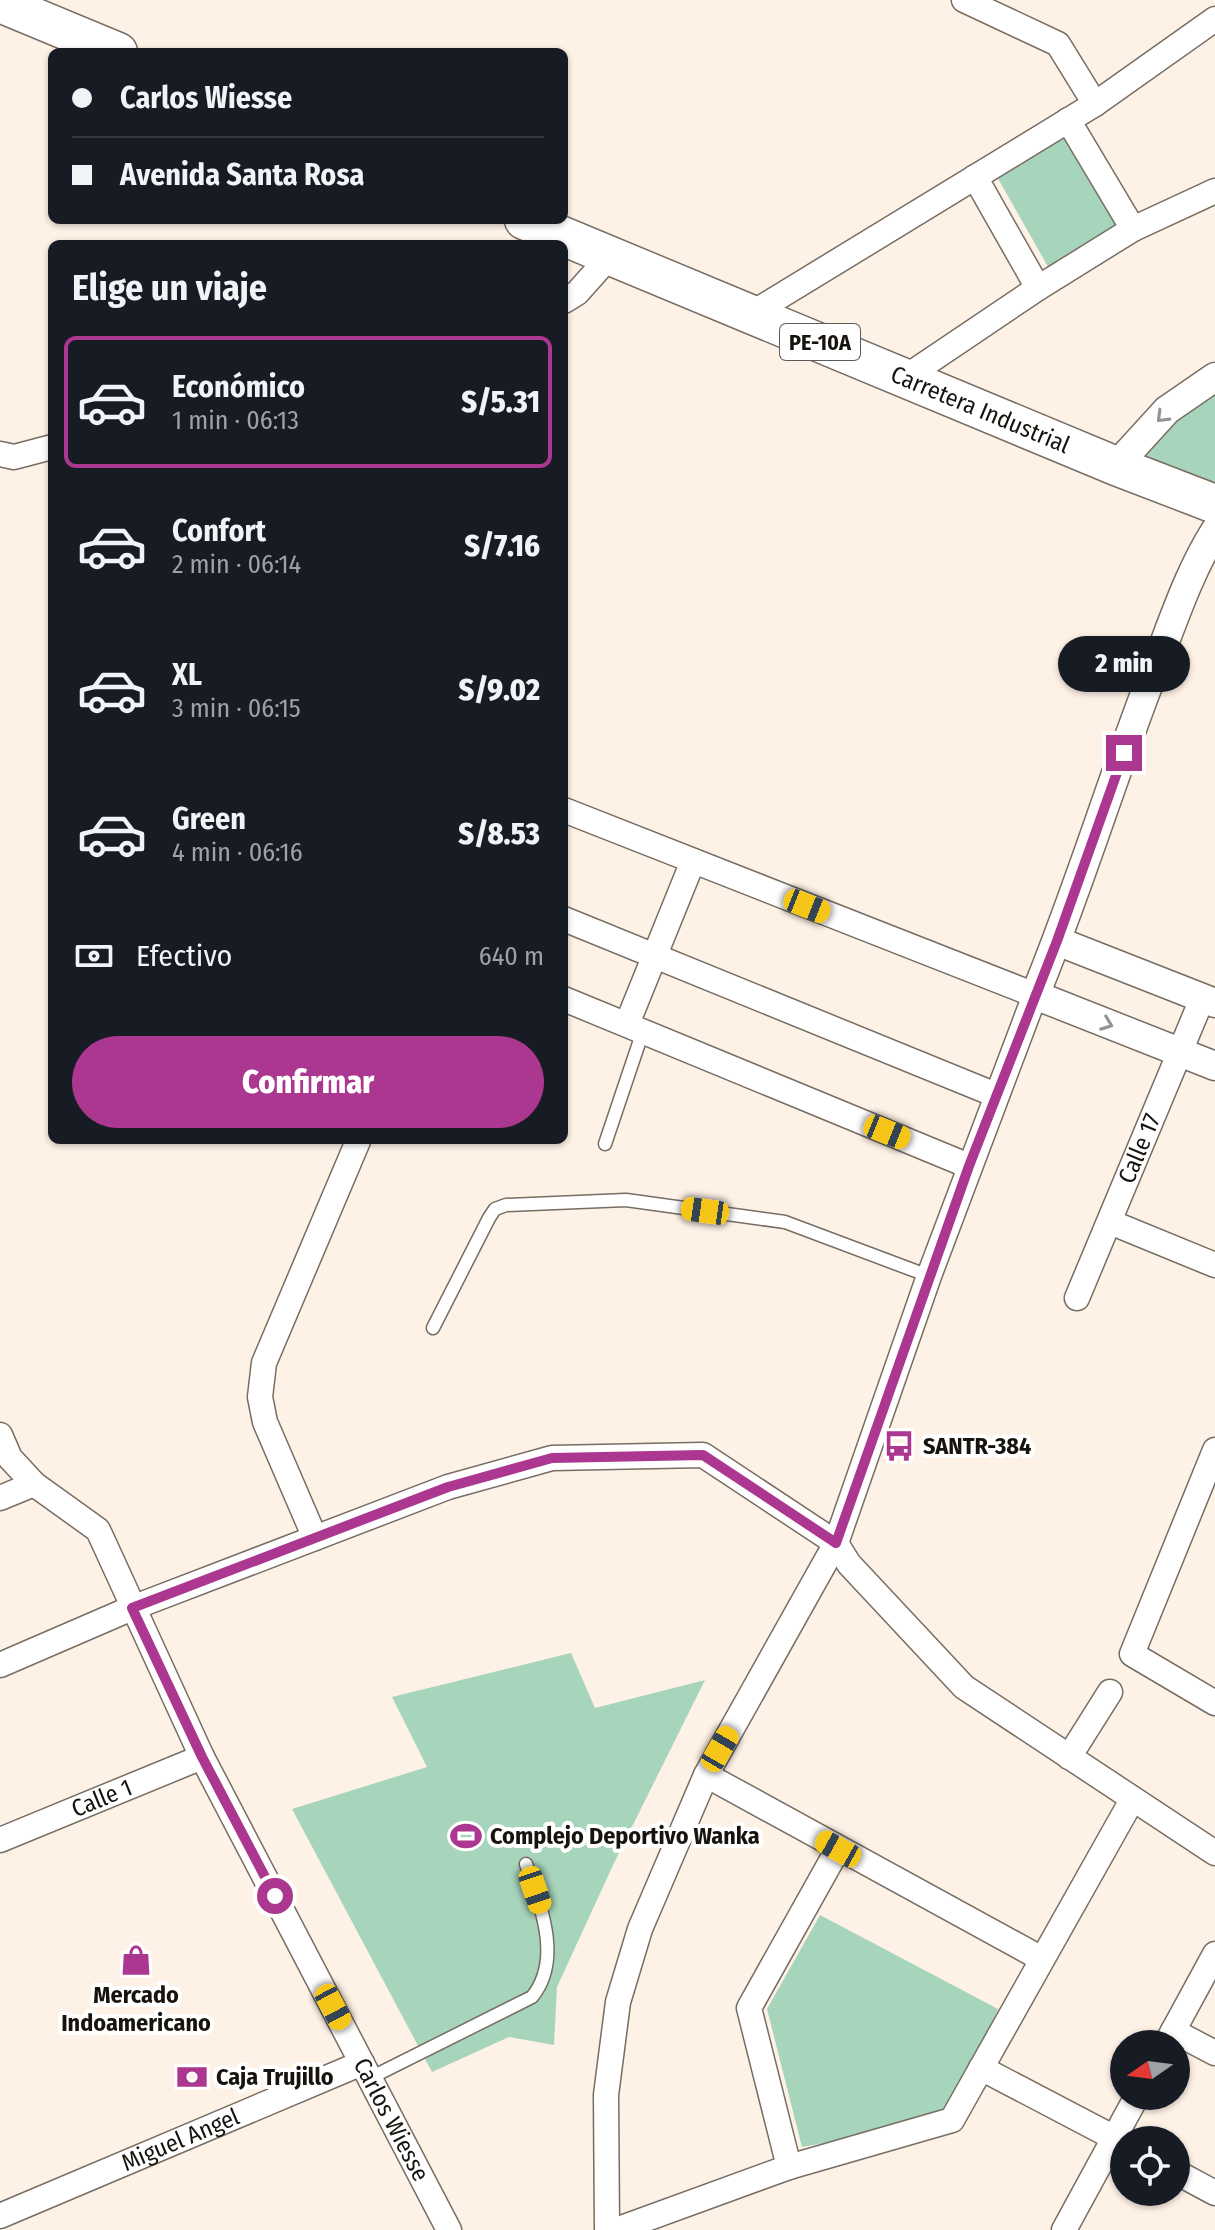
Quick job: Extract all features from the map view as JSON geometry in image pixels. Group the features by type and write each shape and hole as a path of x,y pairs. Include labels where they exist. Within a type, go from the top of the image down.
{"highway":[{"path":"0,3 108,48"},
{"name":"Carretera Industrial","path":"534,224 1116,466 1215,504"}],"street":[{"path":"964,0 1058,44 1095,104"},
{"path":"751,314 1095,104 1215,19"},
{"path":"1068,120 1133,229"},
{"path":"975,177 1038,288"},
{"path":"906,377 1038,288 1133,229 1215,191"},
{"path":"568,299 577,293 610,256"},
{"path":"1116,466 1167,410 1215,377"},
{"path":"0,454 14,457 48,448"},
{"path":"607,2230 606,2095 618,2002 640,1929 706,1775 836,1543 969,1166 1057,941 1143,699 1197,560 1215,531"},
{"path":"568,812 1215,1066"},
{"path":"635,1028 655,956 693,861"},
{"path":"568,921 996,1095"},
{"path":"1057,941 1208,1001"},
{"path":"568,1001 969,1166"},
{"name":"Calle 17","path":"1077,1298 1179,1052 1208,1001"},
{"path":"315,1538 265,1422 260,1397 261,1374 357,1144"},
{"path":"1110,1222 1215,1265"},
{"name":"Carlos Wiesse","path":"0,1435 10,1458 34,1484 98,1530 202,1757 449,2230"},
{"path":"1215,1450 1132,1654 1215,1703"},
{"path":"0,1665 132,1608 448,1487 552,1458 703,1455 836,1543 849,1564 964,1687 1215,1853"},
{"path":"0,1498 34,1484"},
{"path":"1069,1757 1110,1692"},
{"name":"Calle 1","path":"0,1840 202,1757"},
{"path":"706,1775 1042,1959"},
{"path":"616,2230 789,2167 952,2120 1132,1800"},
{"path":"789,2167 749,2008 838,1849"},
{"path":"1173,2030 1215,1954"},
{"path":"1190,2044 1215,2053"},
{"path":"981,2068 1110,2136"},
{"name":"Miguel Angel","path":"0,2216 366,2071"},
{"path":"1064,2230 1110,2156"},
{"path":"1190,2180 1215,2193"}],"lane":[{"path":"605,1144 635,1028"},
{"path":"433,1328 489,1218 495,1209 506,1205 626,1200 785,1222 929,1276"},
{"path":"366,2071 532,1997 541,1986 548,1953 544,1916 526,1864"}],"green space":[{"path":"1068,125 1127,229 1051,272 992,168"},
{"path":"1215,377 1215,504 1116,466"},
{"name":"Complejo Deportivo Wanka","path":"571,1653 595,1708 705,1680 614,1863 557,1987 554,2045 509,2037 432,2072 292,1809 427,1767 392,1697"},
{"path":"820,1915 998,2009 952,2120 802,2147 767,2009"}],"place":[{"name":"SANTR-384","path":"899,1446"},
{"name":"Complejo Deportivo Wanka","path":"466,1836"},
{"name":"Mercado Indoamericano","path":"136,1960"},
{"name":"Caja Trujillo","path":"192,2077"}],"route":[{"path":"275,1896 202,1757 132,1608 448,1487 552,1458 703,1455 836,1543 969,1166 1057,941 1124,753"}]}
